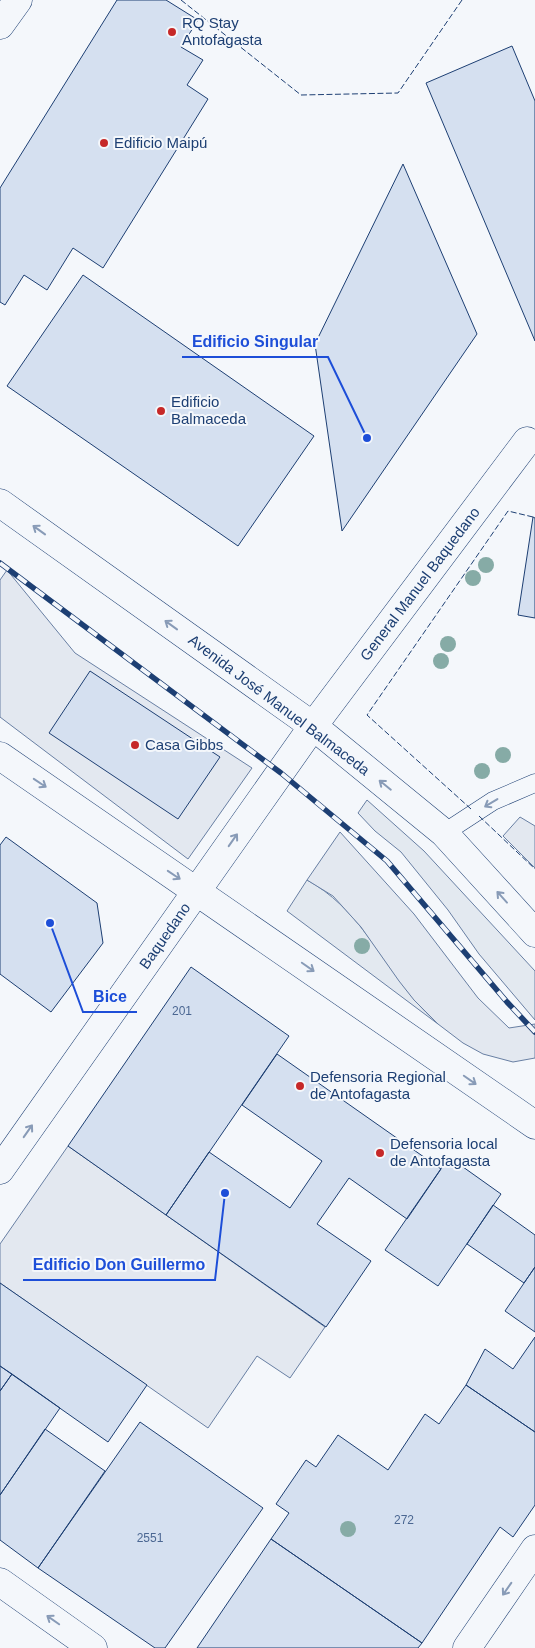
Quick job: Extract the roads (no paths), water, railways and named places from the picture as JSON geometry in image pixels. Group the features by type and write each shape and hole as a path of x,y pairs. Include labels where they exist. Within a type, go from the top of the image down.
{"main road":[{"path":"0,25 18,0"},
{"name":"General Manuel Baquedano","path":"313,726 528,441"},
{"name":"Avenida José Manuel Balmaceda","path":"0,503 313,726 444,833 535,933"},
{"name":"Baquedano","path":"0,1170 313,726"},
{"path":"0,756 197,890 535,1125"},
{"path":"466,1648 535,1549"},
{"path":"0,1582 93,1648"}],"lane":[{"path":"444,833 493,800 535,783"}],"railway":[{"path":"0,563 281,773 387,861 507,1002 535,1032"}],"place":[{"name":"RQ Stay Antofagasta","path":"172,32"},
{"name":"Edificio Maipú","path":"104,143"},
{"name":"Edificio Balmaceda","path":"161,411"},
{"name":"Edificio Singular","path":"367,438"},
{"name":"Casa Gibbs","path":"135,745"},
{"name":"Bice","path":"50,923"},
{"name":"Defensoria Regional de Antofagasta","path":"300,1086"},
{"name":"Defensoria local de Antofagasta","path":"380,1153"},
{"name":"Edificio Don Guillermo","path":"225,1193"}]}
